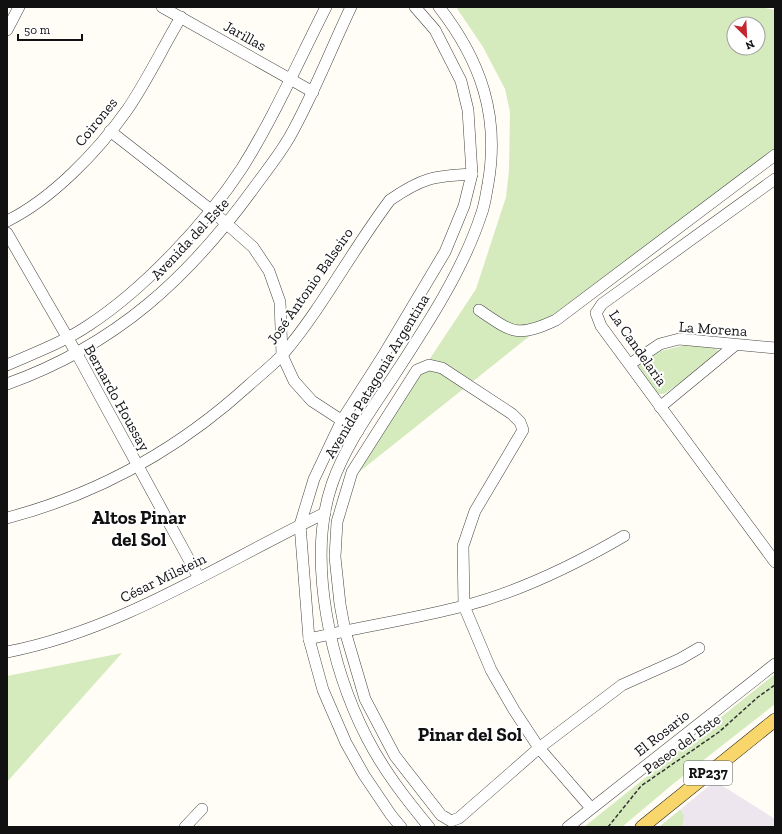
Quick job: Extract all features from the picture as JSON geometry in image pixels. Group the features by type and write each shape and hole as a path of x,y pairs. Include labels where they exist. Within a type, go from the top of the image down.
{"main road":[{"name":"RP237","path":"642,827 775,720"}],"street":[{"path":"7,30 19,7"},
{"name":"Jarillas","path":"162,7 313,92"},
{"name":"Avenida del Este","path":"7,365 88,326 141,284 211,210 242,168 326,7"},
{"name":"Avenida del Este","path":"7,384 77,354 117,329 145,308 182,274 228,224 288,139 313,92 351,7"},
{"name":"Avenida Patagonia Argentina","path":"401,827 364,775 346,743 323,690 309,639 300,525 314,479 342,420 383,356 445,252 464,206 472,174 468,110 461,80 435,30 415,7"},
{"name":"Avenida Patagonia Argentina","path":"429,827 386,772 367,738 352,705 339,667 324,600 320,548 325,513 334,478 358,431 403,362 464,258 482,213 490,172 492,138 488,101 480,74 469,50 439,7"},
{"name":"Coirones","path":"7,222 21,214 58,185 92,152 110,131 127,109 180,17"},
{"path":"110,131 211,210 253,247 269,271 280,302 282,355 294,381 312,401 358,431"},
{"path":"479,310 510,331 534,330 556,320 775,155"},
{"name":"José Antonio Balseiro","path":"7,518 61,500 138,466 177,443 229,403 282,355 390,200 414,184 438,176 472,174"},
{"name":"La Candelaria","path":"775,179 602,304 596,312 601,326 775,562"},
{"name":"Bernardo Houssay","path":"7,233 77,354 199,578"},
{"name":"La Morena","path":"630,364 660,344 679,339 734,346 775,348"},
{"path":"660,407 734,346"},
{"path":"591,808 539,748 514,710 491,670 464,606 463,546 465,539 475,510 523,430 520,422 512,414 442,368 429,364 417,370 352,472 337,522 335,557 340,604 365,699 381,731 396,756 441,815 452,821 459,818 539,748 622,685 680,659 698,648"},
{"name":"César Milstein","path":"7,652 49,641 93,626 147,604 325,513"},
{"path":"309,639 464,606 508,591 597,552 624,536"},
{"name":"El Rosario","path":"568,827 775,664"},
{"path":"186,827 202,809"}],"path":[{"name":"Paseo del Este","path":"608,827 641,786 719,732 775,684"}],"shaded area":[{"path":"715,781 775,819 775,827 659,827"}],"green space":[{"path":"456,7 759,7 775,10 775,150 556,315 359,472 357,469 476,289 506,197 509,170 510,112 505,89 483,47"},
{"path":"685,345 713,347 719,351 715,358 664,394 657,394 640,374 638,365 661,351"},
{"path":"122,653 7,782 7,676"},
{"path":"775,674 775,704 673,784 622,827 584,827"},
{"path":"680,810 684,815 682,827 659,827"}],"district":[{"name":"Altos Pinar del Sol","path":"139,528"},
{"name":"Pinar del Sol","path":"470,734"}]}
